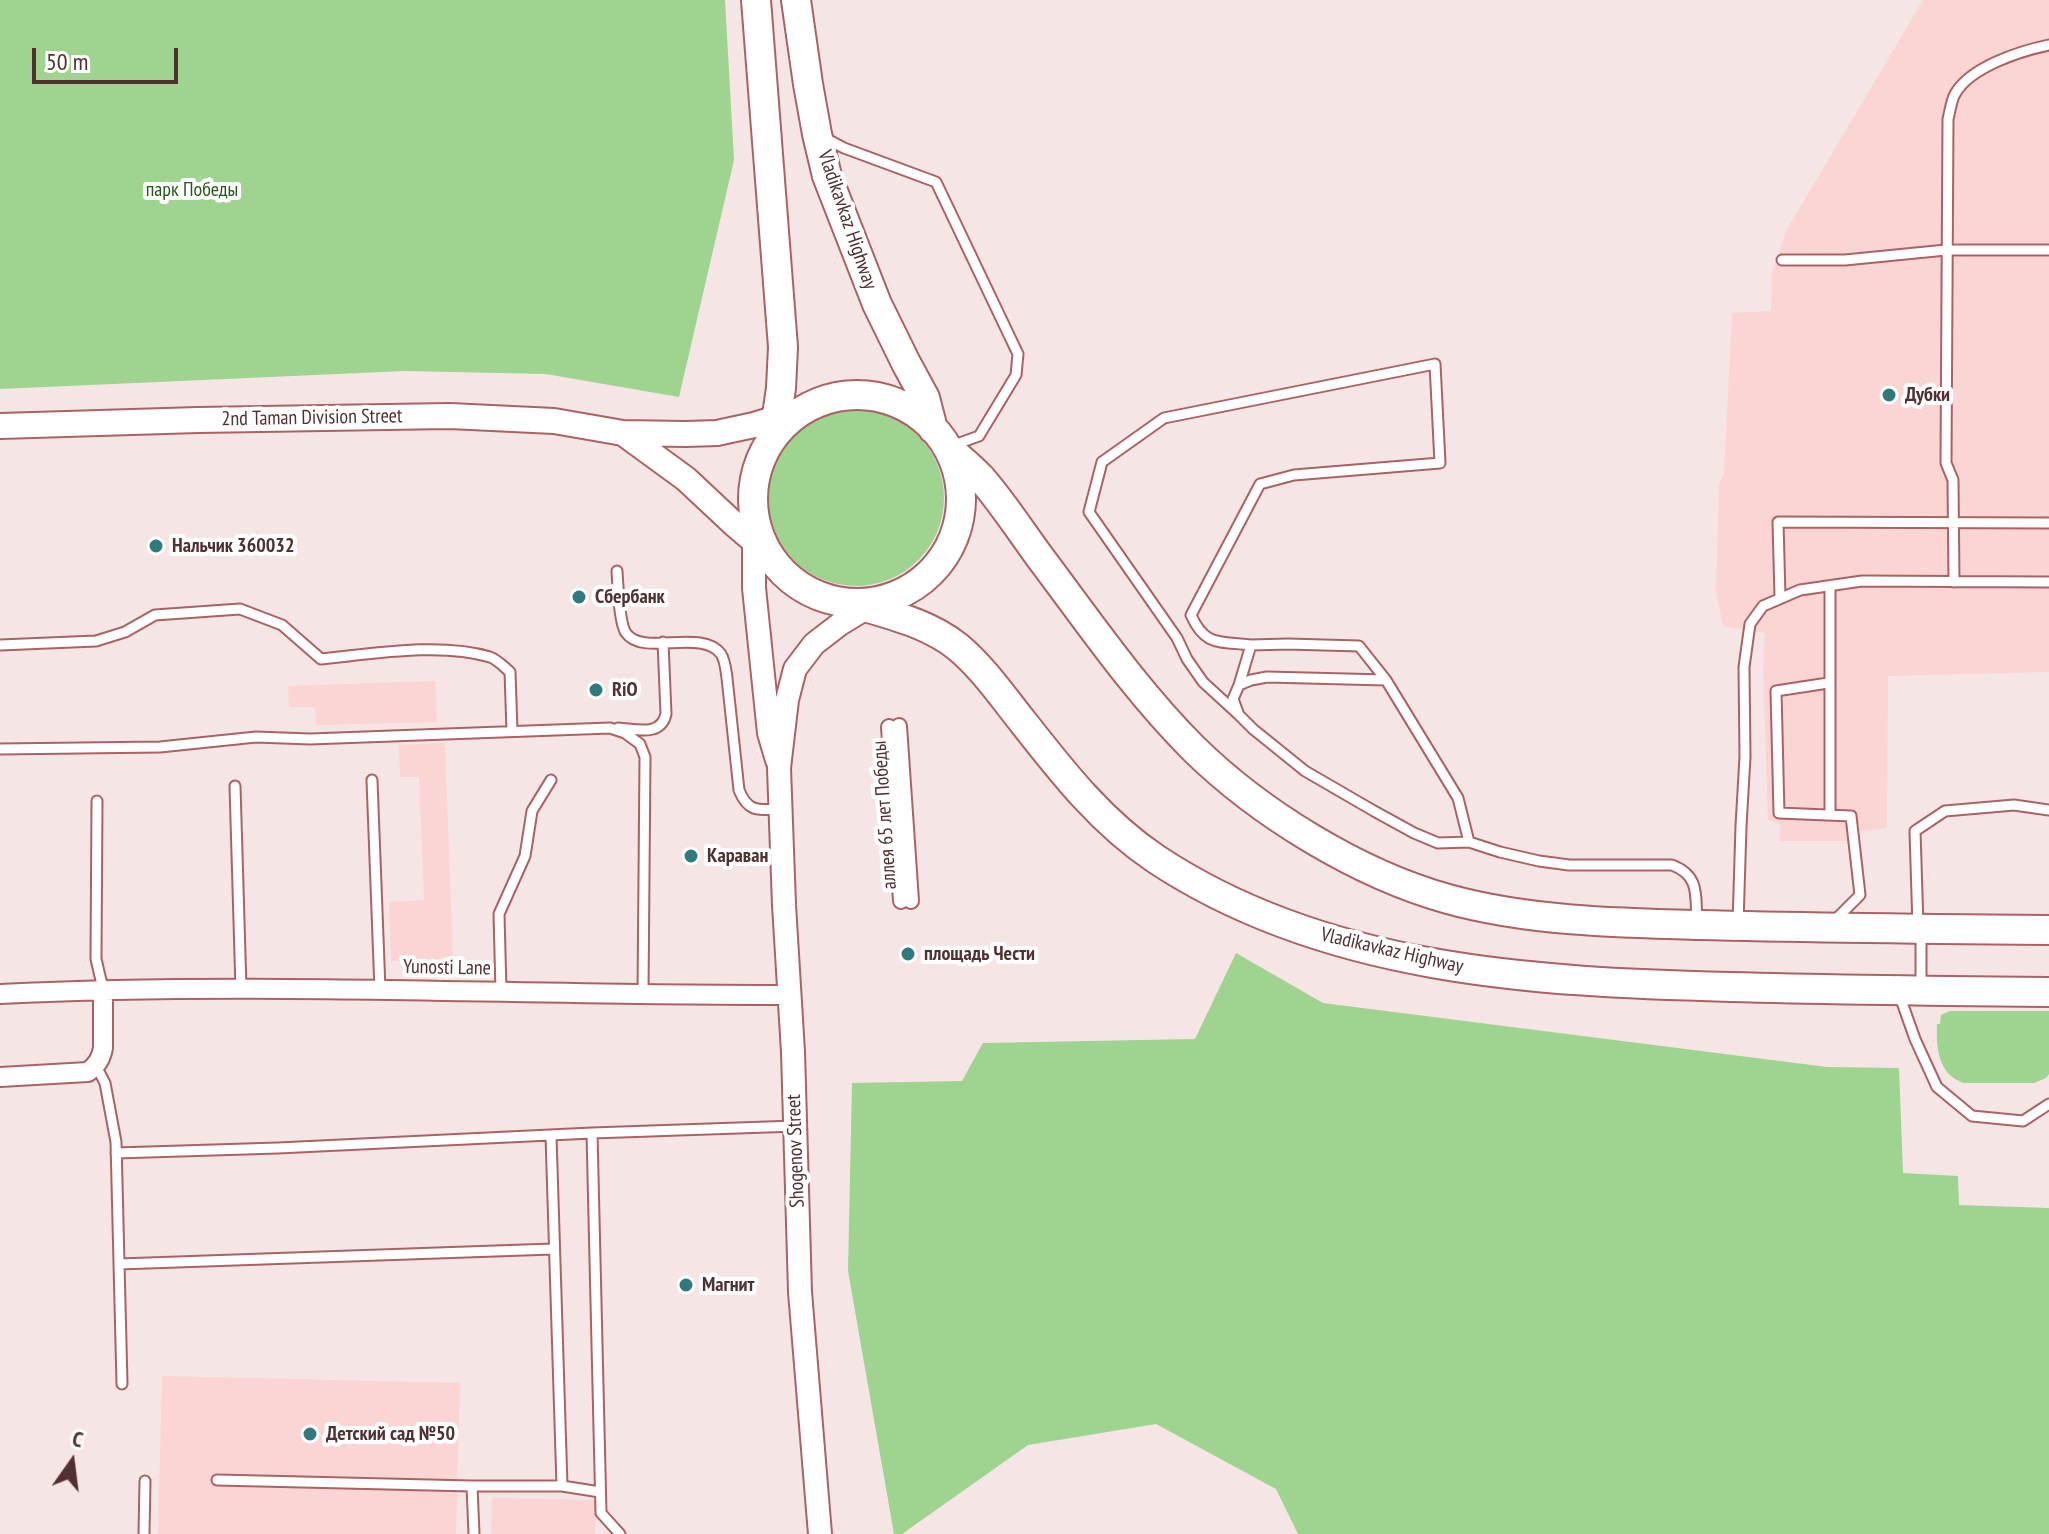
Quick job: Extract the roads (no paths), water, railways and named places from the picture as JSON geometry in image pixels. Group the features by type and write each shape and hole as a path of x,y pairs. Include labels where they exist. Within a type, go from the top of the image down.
{"main road":[{"path":"756,0 783,347 781,388 785,422"},
{"name":"Vladikavkaz Highway","path":"796,0 817,134 827,176 865,277 925,398 940,438 980,478 1158,710 1212,765 1277,815 1327,847 1420,891 1469,905 1515,913 1697,925 2049,930"},
{"path":"623,433 758,536 779,569 795,583 834,601 866,604 903,593 927,577 945,555 957,530 961,501 958,473 940,438 915,413 871,397 847,396 824,400 785,422 765,450 754,482 758,536"},
{"name":"2nd Taman Division Street","path":"0,426 450,416 554,421 623,433 717,433 785,422"},
{"name":"Vladikavkaz Highway","path":"866,604 926,627 958,647 993,685 1070,782 1117,830 1154,858 1214,892 1323,937 1390,955 1507,974 1624,984 2049,992"}],"street":[{"path":"758,536 754,588 769,733 779,768"},
{"path":"779,768 787,700 795,669 814,644 866,604"},
{"name":"аллея 65 лет Победы","path":"894,727 906,901"},
{"name":"Shogenov Street","path":"779,768 796,1126 800,1292 820,1534"},
{"path":"0,1077 88,1072 96,1066 103,1048 103,989"},
{"name":"Yunosti Lane","path":"0,994 103,989 241,989 790,995"}],"lane":[{"path":"1954,582 1953,480 1946,463 1948,119 1954,95 1976,72 2012,55 2049,45"},
{"path":"817,134 844,148 936,182 1018,354 1016,375 979,436 940,438"},
{"path":"1782,260 1845,260 1946,250 2049,250"},
{"path":"1469,842 1458,798 1386,680 1359,646 1251,645 1211,641 1197,629 1191,615 1260,484 1294,475 1440,463 1435,364 1164,418 1102,462 1089,512 1177,638 1203,682 1253,729 1305,771 1414,833 1438,843 1469,842 1539,861 1569,865 1672,865 1682,868 1694,881 1697,925"},
{"path":"1780,597 1778,522 2049,523"},
{"path":"617,571 621,618 625,633 635,641 702,644 720,652 727,678 739,790 746,803 757,810 781,809"},
{"path":"1738,926 1745,757 1744,667 1750,624 1763,606 1800,590 1862,581 2049,582"},
{"path":"1830,586 1830,815"},
{"path":"0,645 96,641 125,632 155,615 240,609 282,625 321,659 390,652 455,651 494,658 510,672 512,731"},
{"path":"0,749 160,747 256,737 310,739 656,729 663,724 666,714 663,642"},
{"path":"1239,715 1233,699 1251,645"},
{"path":"1239,685 1267,677 1386,680"},
{"path":"1827,928 1860,895 1851,816 1779,813 1776,691 1828,683"},
{"path":"610,728 625,733 640,744 645,757 643,994"},
{"path":"372,780 380,990"},
{"path":"501,991 499,914 525,856 532,811 551,780"},
{"path":"235,786 241,989"},
{"path":"97,801 96,959 103,989"},
{"path":"2049,810 2014,805 1945,811 1915,831 1920,928 1910,990 1915,1039 1937,1087 1954,1103 1972,1116 2023,1121 2049,1104"},
{"path":"96,1066 105,1083 116,1153 122,1384"},
{"path":"116,1153 796,1126"},
{"path":"592,1133 601,1513 620,1534"},
{"path":"551,1136 562,1486"},
{"path":"119,1264 553,1249"},
{"path":"217,1480 562,1486 600,1492"},
{"path":"144,1534 145,1481"},
{"path":"472,1486 474,1534"}],"place":[{"name":"Дубки","path":"1889,395"},
{"name":"Нальчик 360032","path":"156,546"},
{"name":"Сбербанк","path":"579,597"},
{"name":"RiO","path":"596,690"},
{"name":"Караван","path":"691,856"},
{"name":"площадь Чести","path":"908,954"},
{"name":"Магнит","path":"686,1285"},
{"name":"Детский сад №50","path":"310,1434"}],"park label":[{"name":"парк Победы","path":"192,190"}]}
